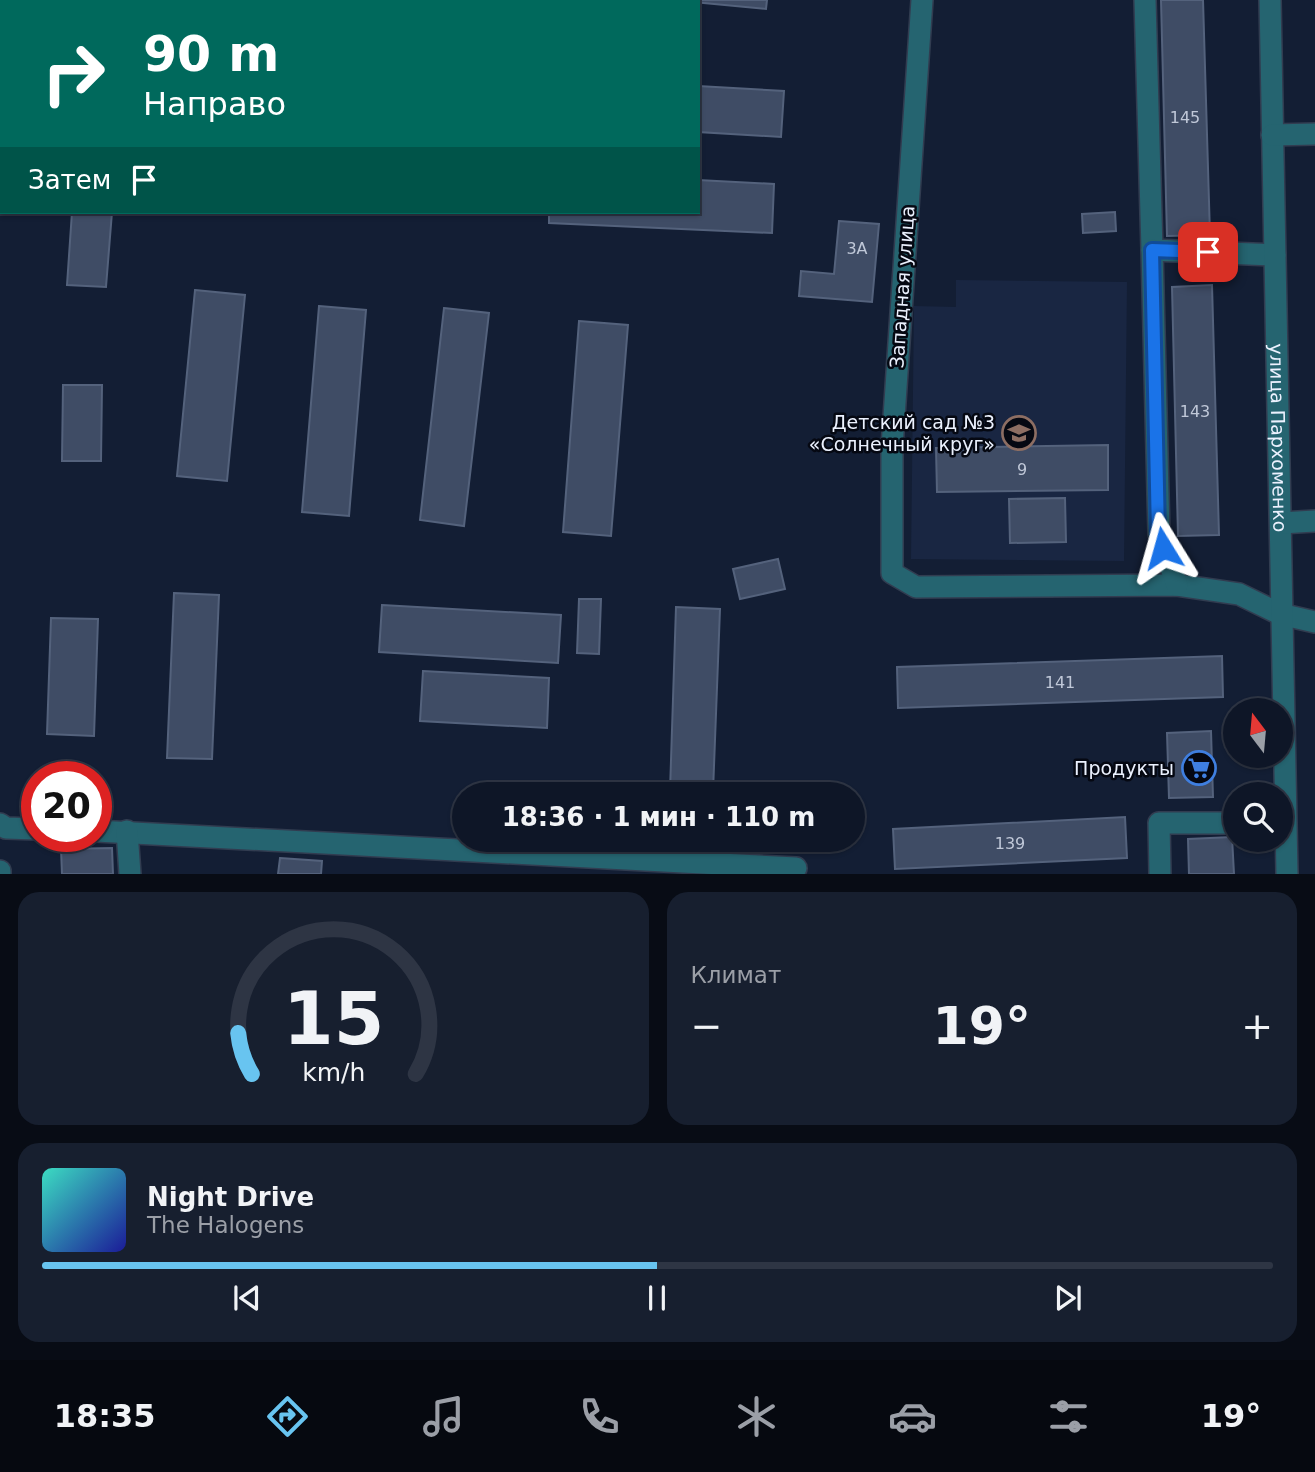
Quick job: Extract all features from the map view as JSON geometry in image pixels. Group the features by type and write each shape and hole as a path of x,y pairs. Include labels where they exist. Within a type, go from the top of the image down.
{"street":[{"name":"Западная улица","path":"922,0 892,447 892,573 916,587 1177,585"},
{"path":"1145,0 1158,534 1177,585 1239,594 1280,614 1315,622"},
{"name":"улица Пархоменко","path":"1270,0 1281,523 1282,782"},
{"path":"1272,135 1315,134"},
{"path":"1152,250 1275,255"},
{"path":"1281,523 1315,521"},
{"path":"1160,873 1159,823 1223,824"},
{"path":"2,833 21,831"},
{"path":"112,831 796,868"},
{"path":"127,831 130,873"},
{"name":"улица Пархоменко","path":"1285,852 1287,873"}],"shaded area":[{"name":"Детский сад №3 «Солнечный круг»","path":"956,280 1127,282 1124,561 911,559 914,306 956,307"}],"building":[{"path":"700,0 767,0 766,9 700,3"},
{"path":"1161,0 1203,0 1210,235 1167,236"},
{"path":"700,86 784,91 781,137 700,132"},
{"path":"700,180 774,184 772,233 549,223 549,214 700,214"},
{"path":"1115,212 1116,231 1083,233 1082,214"},
{"path":"72,214 112,214 106,287 67,285"},
{"path":"839,221 879,224 872,302 799,296 801,271 834,274"},
{"path":"1212,285 1219,535 1178,536 1172,287"},
{"path":"195,290 245,295 227,481 177,476"},
{"path":"319,306 366,310 349,516 302,512"},
{"path":"444,308 489,313 464,526 420,520"},
{"path":"579,321 628,325 611,536 563,532"},
{"path":"63,385 102,385 101,461 62,461"},
{"path":"1108,445 1108,490 937,492 936,448"},
{"path":"1065,498 1066,542 1010,543 1009,499"},
{"path":"778,559 785,589 740,599 733,569"},
{"path":"174,593 219,595 212,759 167,758"},
{"path":"579,599 601,599 599,654 577,653"},
{"path":"382,605 561,615 558,663 379,652"},
{"path":"676,607 720,609 713,782 670,782"},
{"path":"51,618 98,619 94,736 47,734"},
{"path":"1222,656 1223,697 898,708 897,667"},
{"path":"423,671 549,678 547,728 420,721"},
{"path":"1211,731 1213,797 1169,798 1167,733"},
{"path":"1125,817 1127,858 895,869 893,829"},
{"path":"1223,837 1223,852 1233,852 1234,874 1189,874 1188,839"},
{"path":"112,848 113,874 62,874 61,852 112,852"},
{"path":"280,858 322,861 321,874 278,874"}],"place":[{"name":"Детский сад №3 «Солнечный круг»","path":"1019,433"},
{"name":"Продукты","path":"1199,768"}],"route":[{"path":"1163,548 1158,534 1152,250 1208,252"}]}
